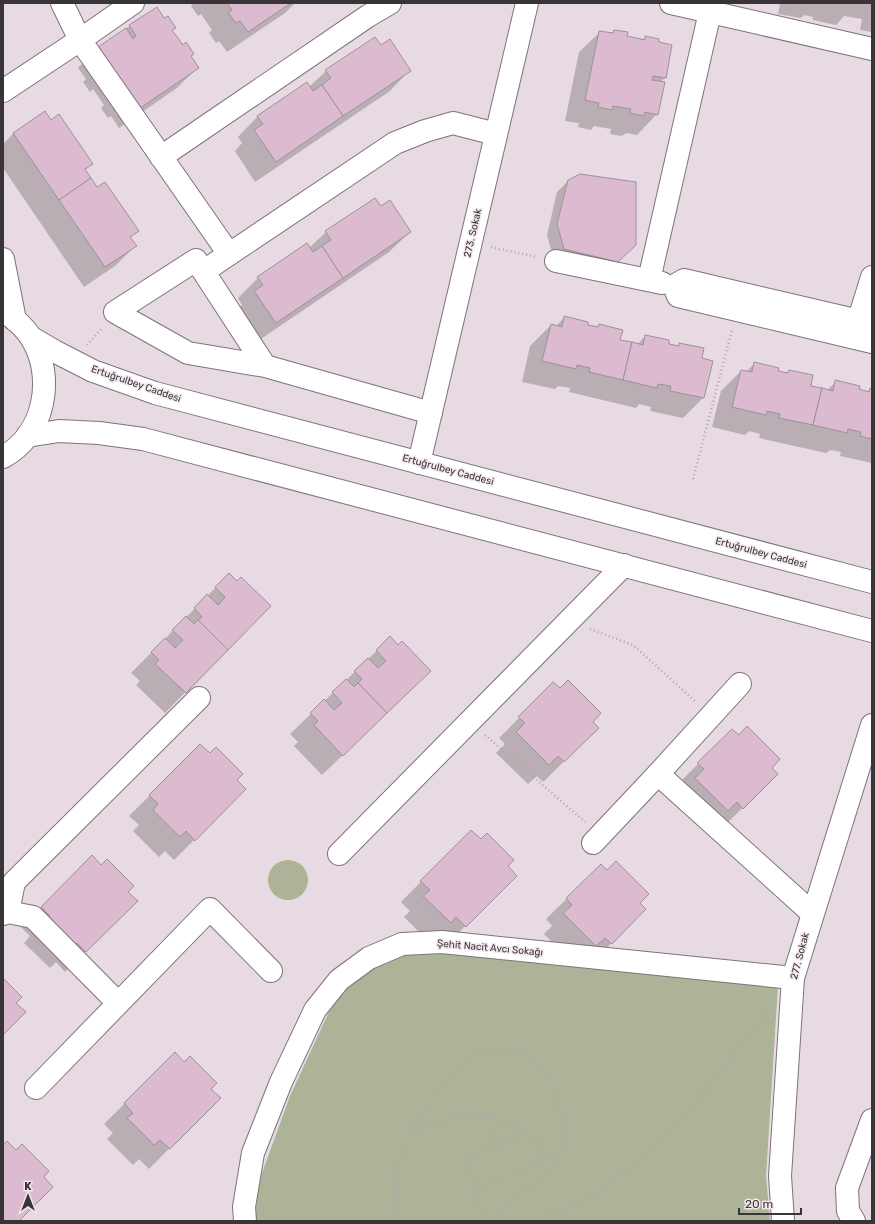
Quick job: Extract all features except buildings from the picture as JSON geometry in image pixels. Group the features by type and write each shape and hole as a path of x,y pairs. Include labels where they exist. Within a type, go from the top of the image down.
{"street":[{"path":"62,3 80,40 229,254"},
{"path":"3,91 133,3"},
{"path":"161,157 368,16 390,3"},
{"name":"273. Sokak","path":"420,463 527,3"},
{"path":"671,3 872,49"},
{"path":"649,280 710,12"},
{"path":"204,271 395,143 425,131 453,123 496,134"},
{"path":"3,259 9,315 32,338 42,362 45,388 40,413 27,436 17,447 4,457"},
{"path":"266,366 196,260 116,312 188,353 266,366 431,413"},
{"path":"556,261 674,286 684,280 864,331"},
{"path":"864,331 872,277"},
{"path":"674,286 678,296 738,310 864,331"},
{"name":"Ertuğrulbey Caddesi","path":"32,338 93,371 155,393 872,582"},
{"path":"27,436 59,431 99,433 143,439 872,630"},
{"path":"339,854 624,565"},
{"path":"597,839 740,684"},
{"path":"118,1003 33,917 6,913 14,882 199,698"},
{"name":"277. Sokak","path":"783,1221 780,1176 793,978 812,913 872,725"},
{"path":"658,774 812,913"},
{"path":"36,1088 210,909 271,971"},
{"name":"Şehit Nacit Avcı Sokağı","path":"245,1221 244,1207 253,1153 284,1076 315,1010 339,980 369,958 402,944 442,942 793,978"},
{"path":"854,1221 848,1211 847,1188 872,1120"}],"path":[{"path":"471,243 556,261"},
{"path":"693,479 738,310"},
{"path":"73,361 116,312"},
{"path":"569,622 633,645 711,716"},
{"path":"470,722 597,839"},
{"path":"526,1221 584,1201 632,1166 675,1127 770,1008"},
{"path":"394,1221 400,1161 411,1131 444,1083 472,1054 493,1048 527,1055 541,1064 557,1095 563,1122 564,1143 554,1168 545,1178 510,1200 495,1215 492,1221"},
{"path":"411,1131 455,1117 490,1117 516,1127 541,1144 554,1168"},
{"path":"485,1117 496,1146"},
{"path":"476,1190 464,1160 525,1133"},
{"path":"485,1221 472,1190 476,1190 535,1164 545,1152"}],"green space":[{"path":"292,860 299,863 305,869 308,880 307,888 299,897 292,900 284,900 277,897 269,888 268,876 271,869 280,861"},
{"path":"419,950 778,986 766,1176 770,1221 255,1221 258,1184 290,1096 333,1003 348,985 367,967"}]}
